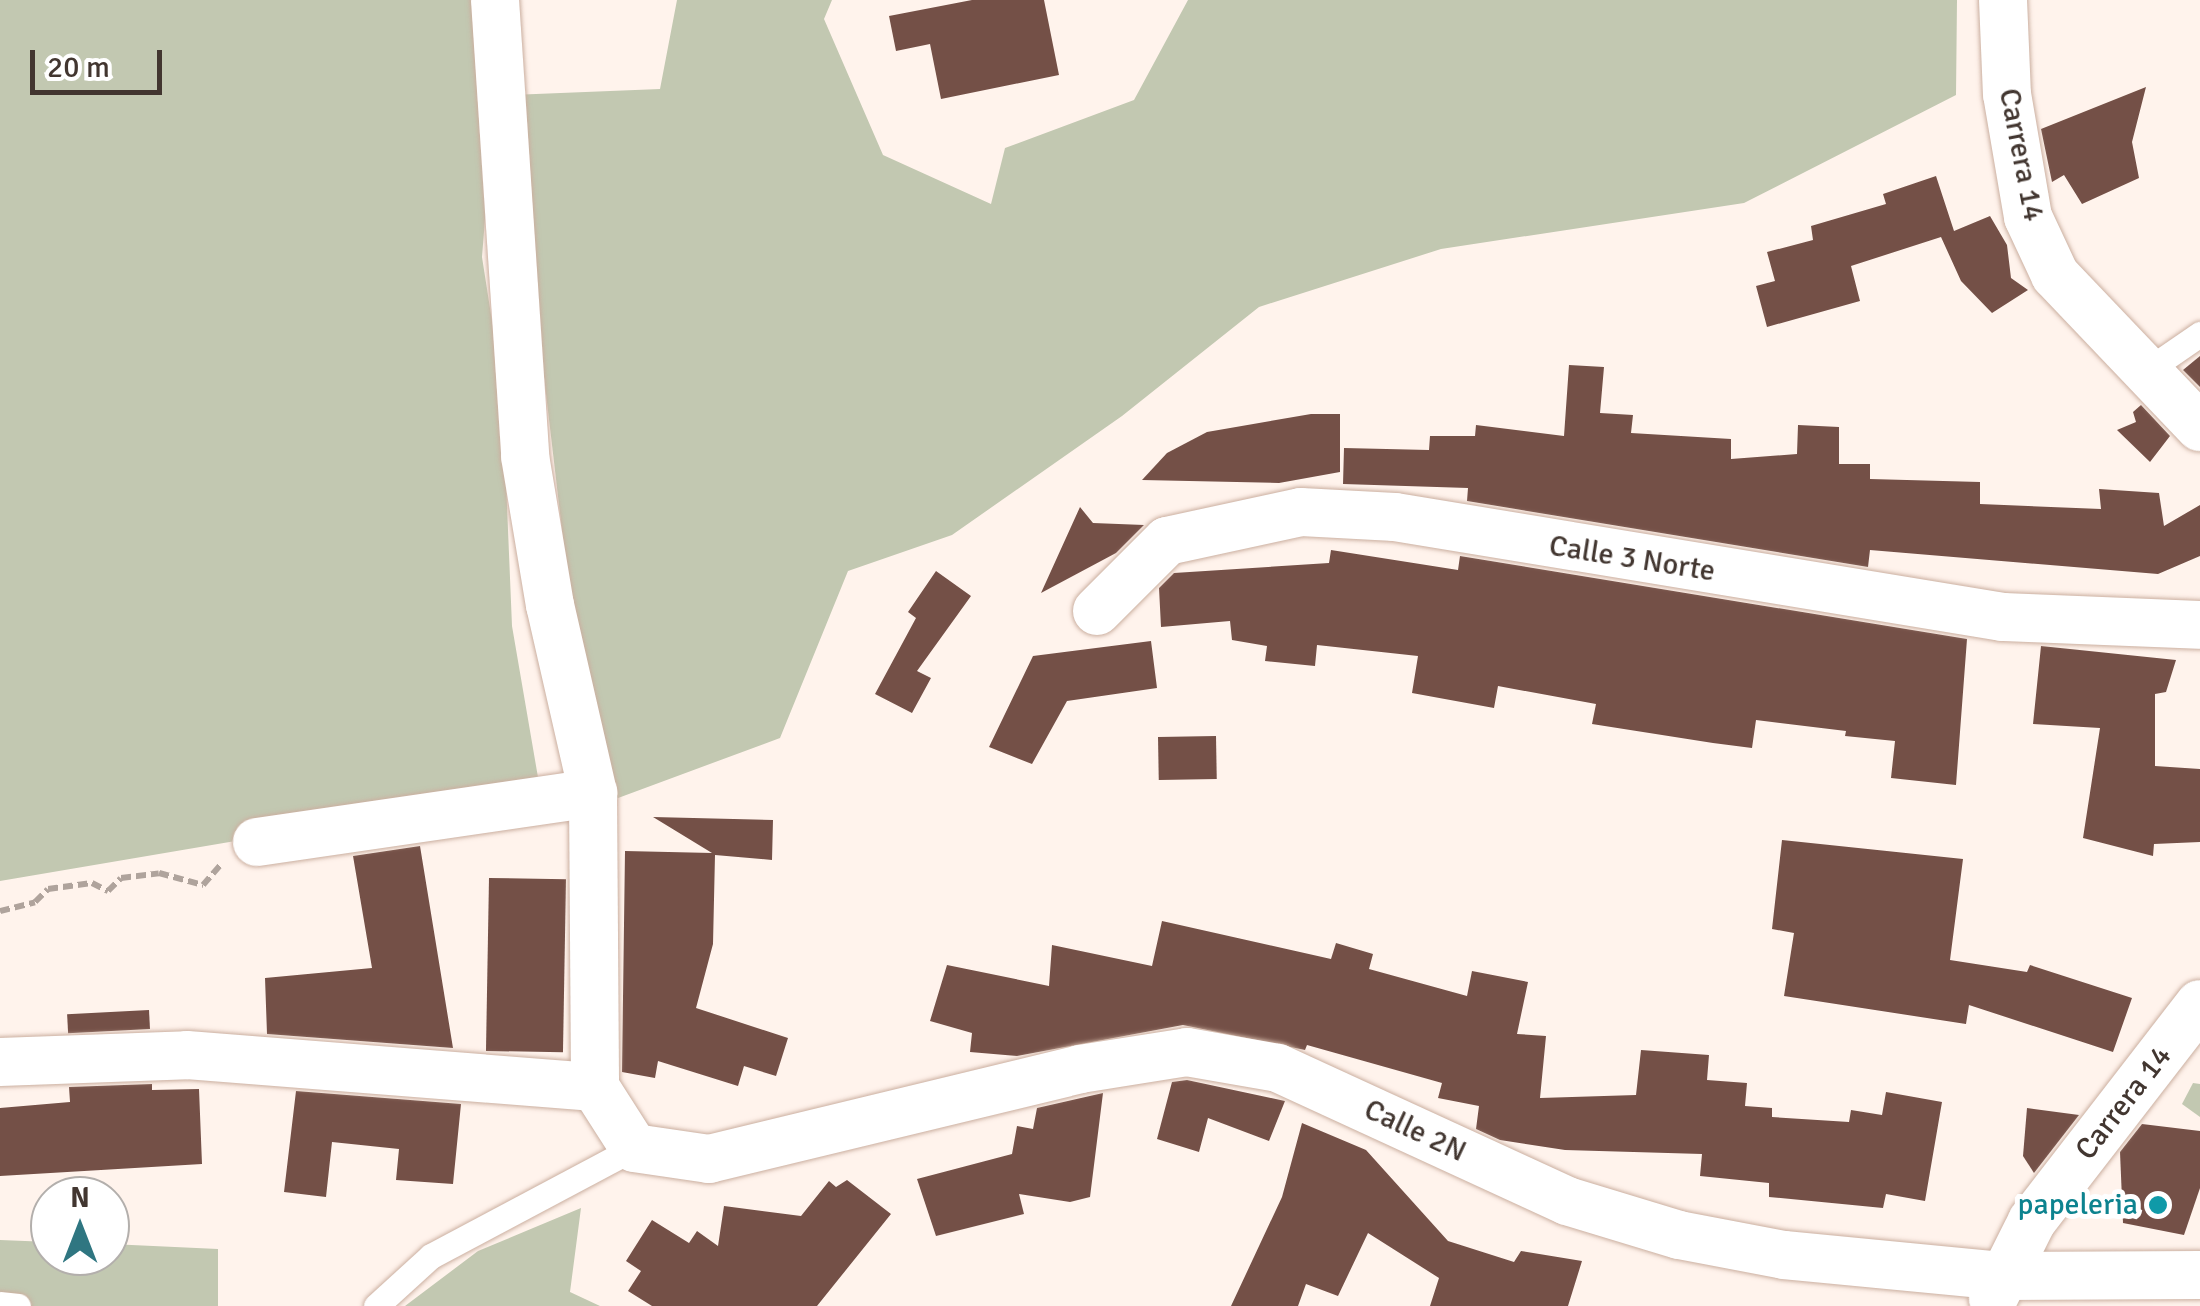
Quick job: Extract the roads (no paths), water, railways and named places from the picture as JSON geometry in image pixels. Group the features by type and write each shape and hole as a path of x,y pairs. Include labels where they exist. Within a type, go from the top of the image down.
{"street":[{"path":"494,0 525,456 550,605 593,793 595,1087 634,1148"},
{"name":"Carrera 14","path":"2004,0 2007,94 2028,217 2055,275 2094,322 2149,369 2200,427"},
{"name":"Calle 3 Norte","path":"1097,611 1167,541 1301,512 1396,518 2003,617 2200,626"},
{"path":"257,842 593,793"},
{"name":"Carrera 14","path":"1996,1291 2032,1221 2200,1004"},
{"name":"Calle 2N","path":"634,1148 709,1158 1080,1070 1187,1052 1278,1068 1568,1200 1679,1235 1996,1291 2200,1276"},
{"path":"0,1062 188,1056 595,1087"}],"lane":[{"path":"2149,369 2200,334"},
{"path":"376,1306 431,1256 634,1148"},
{"path":"0,1304 18,1306"}],"place":[{"name":"papeleria","path":"2158,1205"}]}
